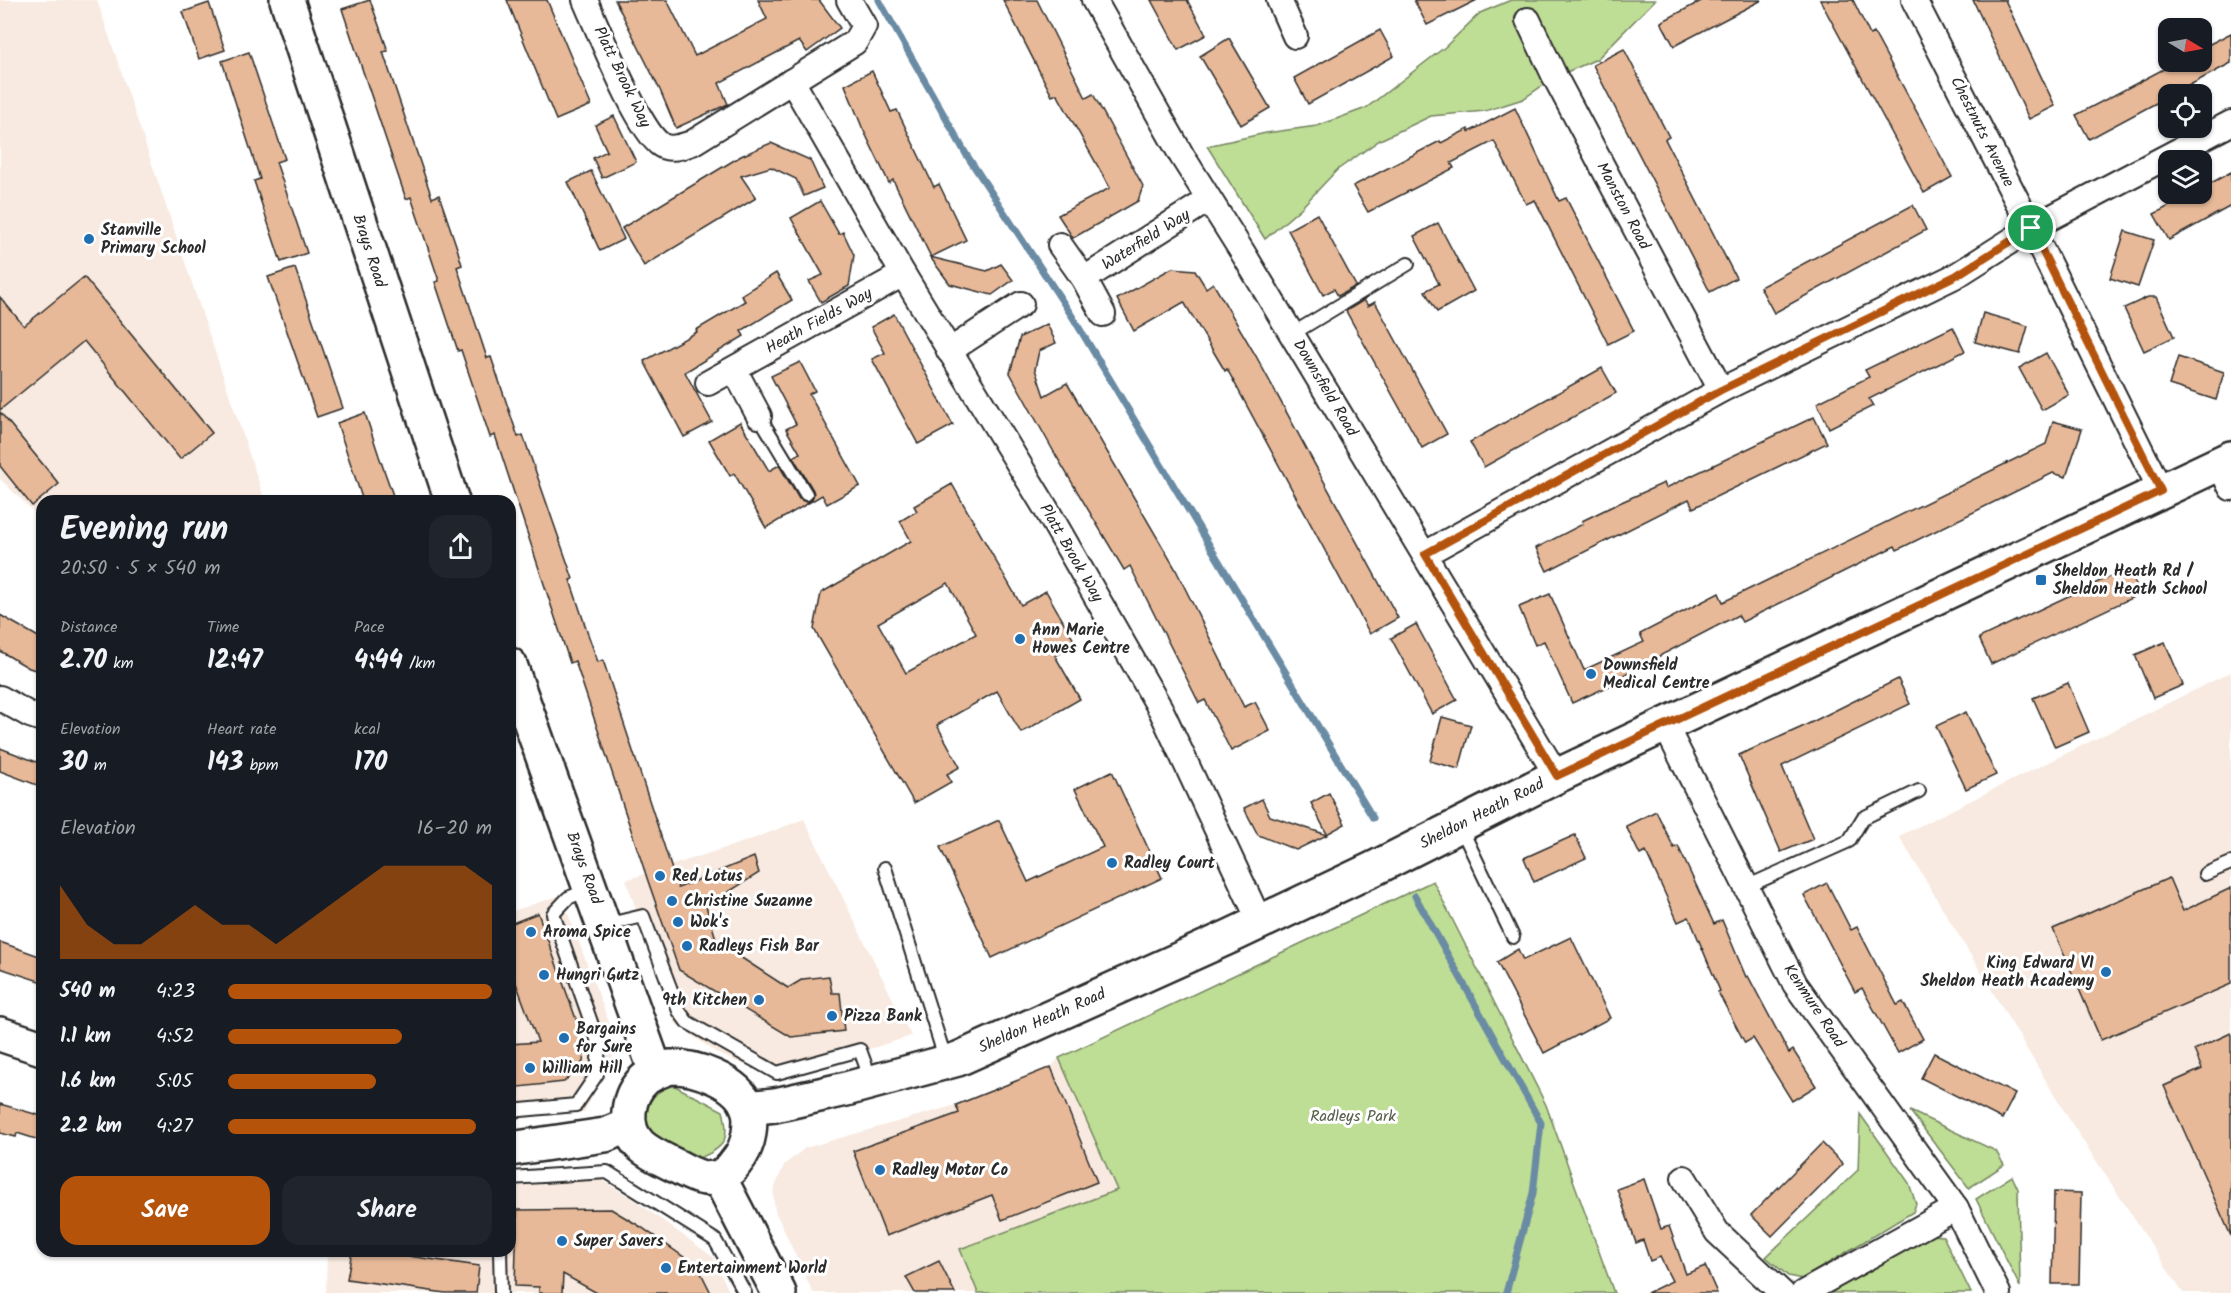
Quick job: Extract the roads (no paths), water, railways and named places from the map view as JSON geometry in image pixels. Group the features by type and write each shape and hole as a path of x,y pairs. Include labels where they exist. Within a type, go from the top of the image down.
{"street":[{"name":"Brays Road","path":"287,0 450,495"},
{"name":"Platt Brook Way","path":"585,0 637,114 662,146 676,148 692,143 855,42 864,26 849,0"},
{"name":"Downsfield Road","path":"1094,0 1208,200 1292,334 1557,776"},
{"name":"Chestnuts Avenue","path":"1914,0 2031,228 2161,491"},
{"path":"1283,2 1295,36"},
{"name":"Manston Road","path":"1528,21 1555,77 1721,390"},
{"name":"Platt Brook Way","path":"792,81 903,274 1046,507 1161,710 1260,922"},
{"path":"1425,554 1721,390 1957,275 2031,228 2231,123"},
{"name":"Waterfield Way","path":"1084,279 1208,200"},
{"path":"1060,245 1084,279 1103,314"},
{"name":"Heath Fields Way","path":"708,383 903,274"},
{"path":"949,351 1021,304"},
{"path":"734,369 759,416"},
{"name":"Sheldon Heath Road","path":"748,1108 775,1105 846,1089 969,1054 1375,868 1665,724 2161,491 2227,470"},
{"name":"Brays Road","path":"516,682 656,1072"},
{"path":"0,698 36,717"},
{"name":"Kenmure Road","path":"1665,724 1795,984 1956,1208 1998,1293"},
{"path":"0,1034 36,1046"},
{"path":"670,1067 685,1067 719,1079 732,1087 744,1099 748,1108 750,1126 745,1151 730,1170 719,1177 695,1176 654,1155 640,1145 629,1125 629,1110 634,1094 644,1080 656,1072 670,1067"},
{"path":"516,1148 605,1135 629,1125"},
{"path":"719,1177 779,1293"},
{"path":"1684,1178 1717,1232 1782,1293"},
{"path":"1803,1293 1956,1208"}],"lane":[{"path":"1292,334 1408,264"},
{"path":"759,416 806,494"},
{"path":"1746,887 1849,841 1863,818 1919,791"},
{"path":"1459,825 1513,937"},
{"path":"2205,874 2231,863"},
{"path":"885,868 946,1062"},
{"path":"516,1110 576,1105 597,1074 599,1045 553,914 568,898 591,888"},
{"path":"604,926 643,916 679,1011 687,1022 777,1073 860,1050 872,1081"},
{"path":"516,1178 607,1172 715,1240 745,1293"},
{"path":"500,1257 501,1293"}],"waterway":[{"path":"879,0 966,154 1072,316 1373,818"},
{"path":"1415,896 1541,1123 1533,1193 1506,1293"}],"place":[{"name":"Stanville Primary School","path":"89,239"},
{"name":"Sheldon Heath Rd / Sheldon Heath School","path":"2041,580"},
{"name":"Ann Marie Howes Centre","path":"1020,639"},
{"name":"Downsfield Medical Centre","path":"1591,674"},
{"name":"Radley Court","path":"1112,863"},
{"name":"Red Lotus","path":"660,876"},
{"name":"Christine Suzanne","path":"672,901"},
{"name":"Wok's","path":"678,922"},
{"name":"Aroma Spice","path":"531,932"},
{"name":"Radleys Fish Bar","path":"687,946"},
{"name":"King Edward VI Sheldon Heath Academy","path":"2106,972"},
{"name":"Hungri Gutz","path":"544,975"},
{"name":"9th Kitchen","path":"759,1000"},
{"name":"Pizza Bank","path":"832,1016"},
{"name":"Bargains for Sure","path":"564,1038"},
{"name":"William Hill","path":"530,1068"},
{"name":"Radley Motor Co","path":"880,1170"},
{"name":"Super Savers","path":"562,1241"},
{"name":"Entertainment World","path":"666,1268"}],"park label":[{"name":"Radleys Park","path":"1353,1116"}]}
